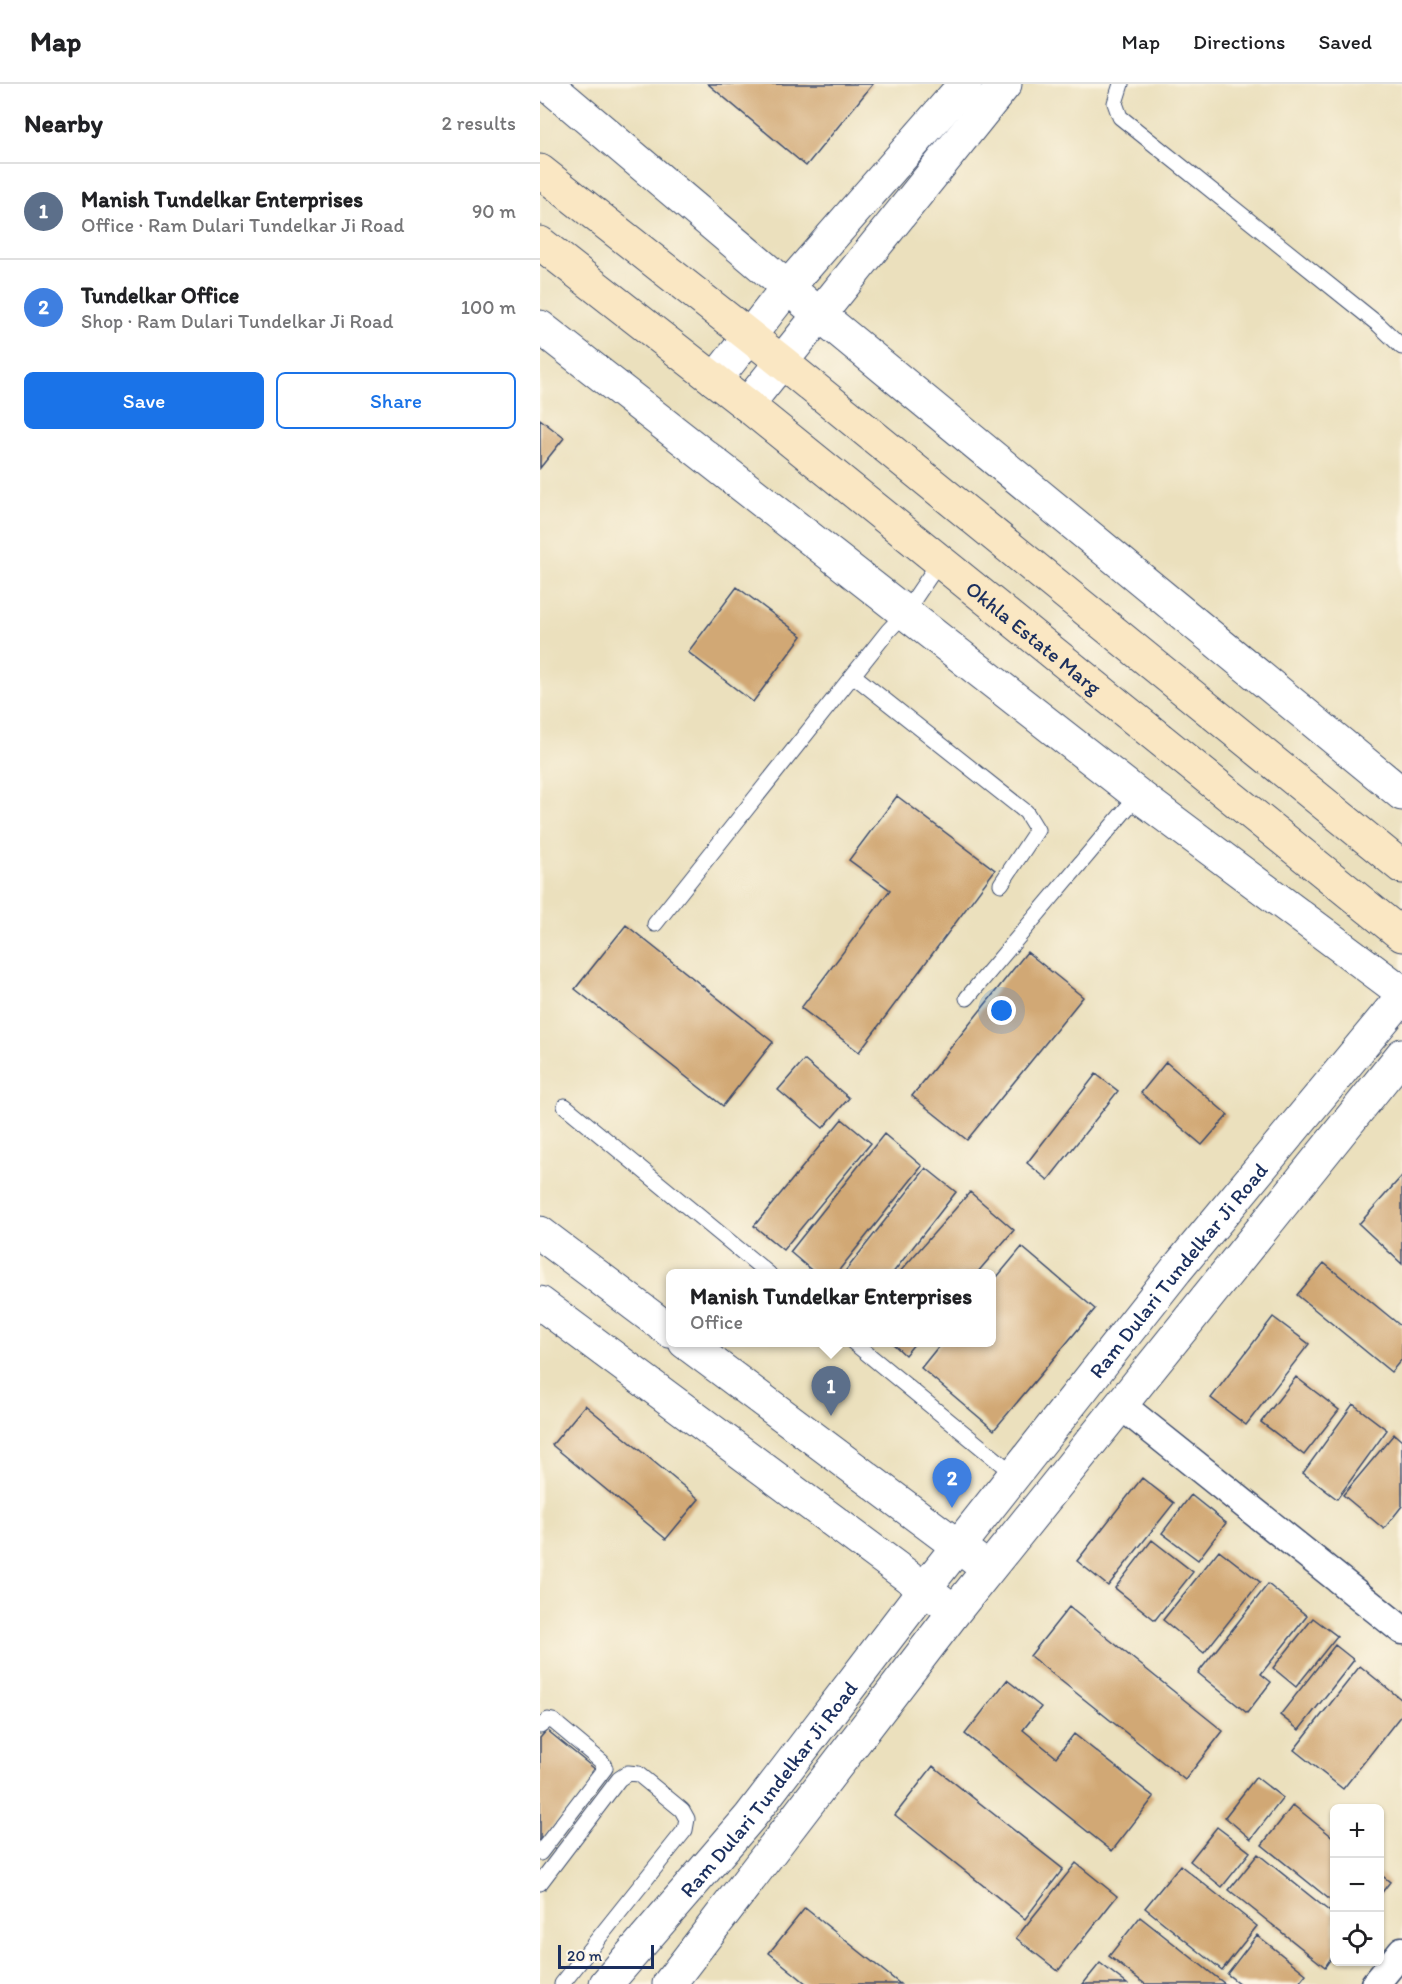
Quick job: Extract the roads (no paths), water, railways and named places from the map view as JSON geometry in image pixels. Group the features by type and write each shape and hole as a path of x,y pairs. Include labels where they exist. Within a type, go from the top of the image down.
{"main road":[{"path":"540,171 782,362 1402,867"},
{"name":"Okhla Estate Marg","path":"540,243 747,405 1402,935"}],"street":[{"path":"547,84 787,288 1402,794"},
{"path":"715,380 787,288 965,84"},
{"path":"747,405 1005,84"},
{"path":"540,327 1137,795 1402,994"},
{"name":"Ram Dulari Tundelkar Ji Road","path":"606,1984 750,1817 925,1588 1176,1270 1402,994"},
{"name":"Ram Dulari Tundelkar Ji Road","path":"669,1984 955,1611 1402,1055"},
{"path":"540,1233 666,1328"},
{"path":"540,1303 955,1611"},
{"path":"692,1347 957,1547 989,1568"},
{"name":"Ram Dulari Tundelkar Ji Road","path":"1122,1406 1402,1630"},
{"path":"1375,1984 1402,1951"}],"lane":[{"path":"1121,84 1115,103 1119,117 1379,325 1402,347"},
{"path":"655,924 904,614 940,561"},
{"path":"853,675 1026,812 1037,830 1001,884"},
{"path":"967,998 1137,795"},
{"path":"565,1106 763,1269"},
{"path":"860,1347 1015,1475"},
{"path":"540,1726 548,1720 553,1721 602,1762 605,1768 540,1853"},
{"path":"540,1883 620,1779 628,1773 638,1774 682,1810 687,1819 685,1830 562,1984"}],"place":[{"name":"Manish Tundelkar Enterprises","path":"831,1416"},
{"name":"Tundelkar Office","path":"952,1508"}]}
